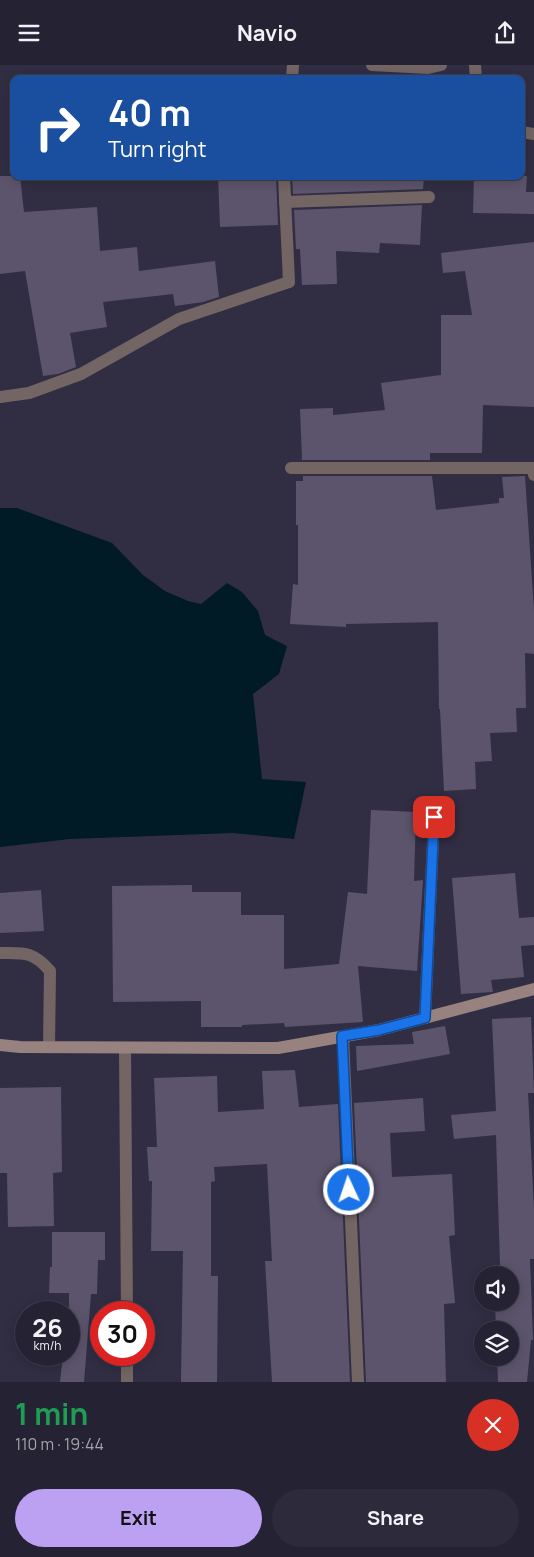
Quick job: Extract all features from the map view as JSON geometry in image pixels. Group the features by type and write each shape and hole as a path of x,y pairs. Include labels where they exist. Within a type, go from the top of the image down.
{"street":[{"path":"372,65 428,68 440,65"},
{"path":"0,397 29,393 81,374 179,319 289,282 284,180"},
{"path":"285,202 429,197"},
{"path":"291,468 534,468 534,475"},
{"path":"425,1018 434,817"},
{"path":"0,953 25,953 41,961 50,971 48,1047"},
{"path":"0,1045 20,1047 278,1048 379,1030 534,989"},
{"path":"342,1036 358,1382"},
{"path":"124,1048 126,1301"},
{"path":"127,1366 127,1382"}],"water":[{"path":"0,508 17,508 112,543 143,575 165,591 188,601 201,604 227,583 242,592 258,611 265,635 287,646 279,674 253,694 262,779 306,782 294,839 233,833 70,839 0,847"}],"building":[{"path":"0,176 10,176 10,180 20,180 24,212 97,207 100,251 137,247 139,271 215,261 219,297 203,302 175,306 173,294 103,302 107,327 70,333 76,367 58,374 43,376 25,271 0,274"},
{"path":"525,176 527,176 526,192 534,192 534,214 473,213 474,180 525,180"},
{"path":"218,180 276,180 278,225 220,227"},
{"path":"292,180 424,180 423,189 293,194"},
{"path":"422,205 420,245 380,243 379,253 336,251 337,284 302,285 300,249 296,249 294,210"},
{"path":"534,242 534,407 483,405 482,453 430,453 430,460 302,460 300,409 333,408 333,415 385,410 381,383 441,375 441,315 472,315 465,271 443,273 441,253"},
{"path":"303,476 432,476 436,510 499,503 499,498 504,498 502,477 525,476 534,610 534,654 525,653 526,708 516,708 517,732 490,733 492,761 475,762 476,789 444,791 439,709 438,622 346,624 346,627 290,624 293,584 298,585 296,481 303,481"},
{"path":"371,810 416,812 414,881 423,880 417,971 358,966 363,1022 285,1027 284,1023 242,1025 242,1027 201,1027 201,1001 113,1002 112,886 192,885 192,892 241,892 241,915 284,915 284,969 339,964 348,892 367,894"},
{"path":"515,873 519,918 534,917 534,945 521,946 524,977 491,980 493,992 461,994 452,878"},
{"path":"41,890 44,931 0,933 0,893"},
{"path":"531,1017 534,1093 528,1093 534,1208 534,1259 530,1259 533,1340 531,1340 527,1382 498,1382 497,1366 519,1366 519,1321 496,1321 495,1311 519,1311 519,1266 493,1266 500,1265 496,1135 454,1139 451,1115 496,1111 492,1019"},
{"path":"445,1026 450,1054 357,1071 356,1046 414,1044 412,1032"},
{"path":"295,1070 299,1107 338,1104 350,1382 272,1382 265,1261 272,1261 267,1164 214,1167 215,1181 211,1182 211,1276 218,1276 217,1382 181,1382 183,1251 151,1251 152,1181 149,1181 147,1147 157,1147 154,1078 217,1076 218,1112 264,1109 262,1071"},
{"path":"61,1087 62,1172 53,1173 54,1226 8,1227 7,1173 0,1173 0,1088"},
{"path":"423,1098 425,1131 390,1133 392,1177 452,1174 455,1235 449,1236 455,1303 444,1304 446,1382 366,1382 354,1103"},
{"path":"52,1232 105,1232 105,1260 98,1260 97,1294 91,1294 90,1301 84,1382 60,1382 62,1366 80,1366 80,1301 69,1301 69,1293 49,1293 50,1267 52,1267"}],"route":[{"path":"349,1190 342,1036 379,1030 425,1018 434,817"}]}
